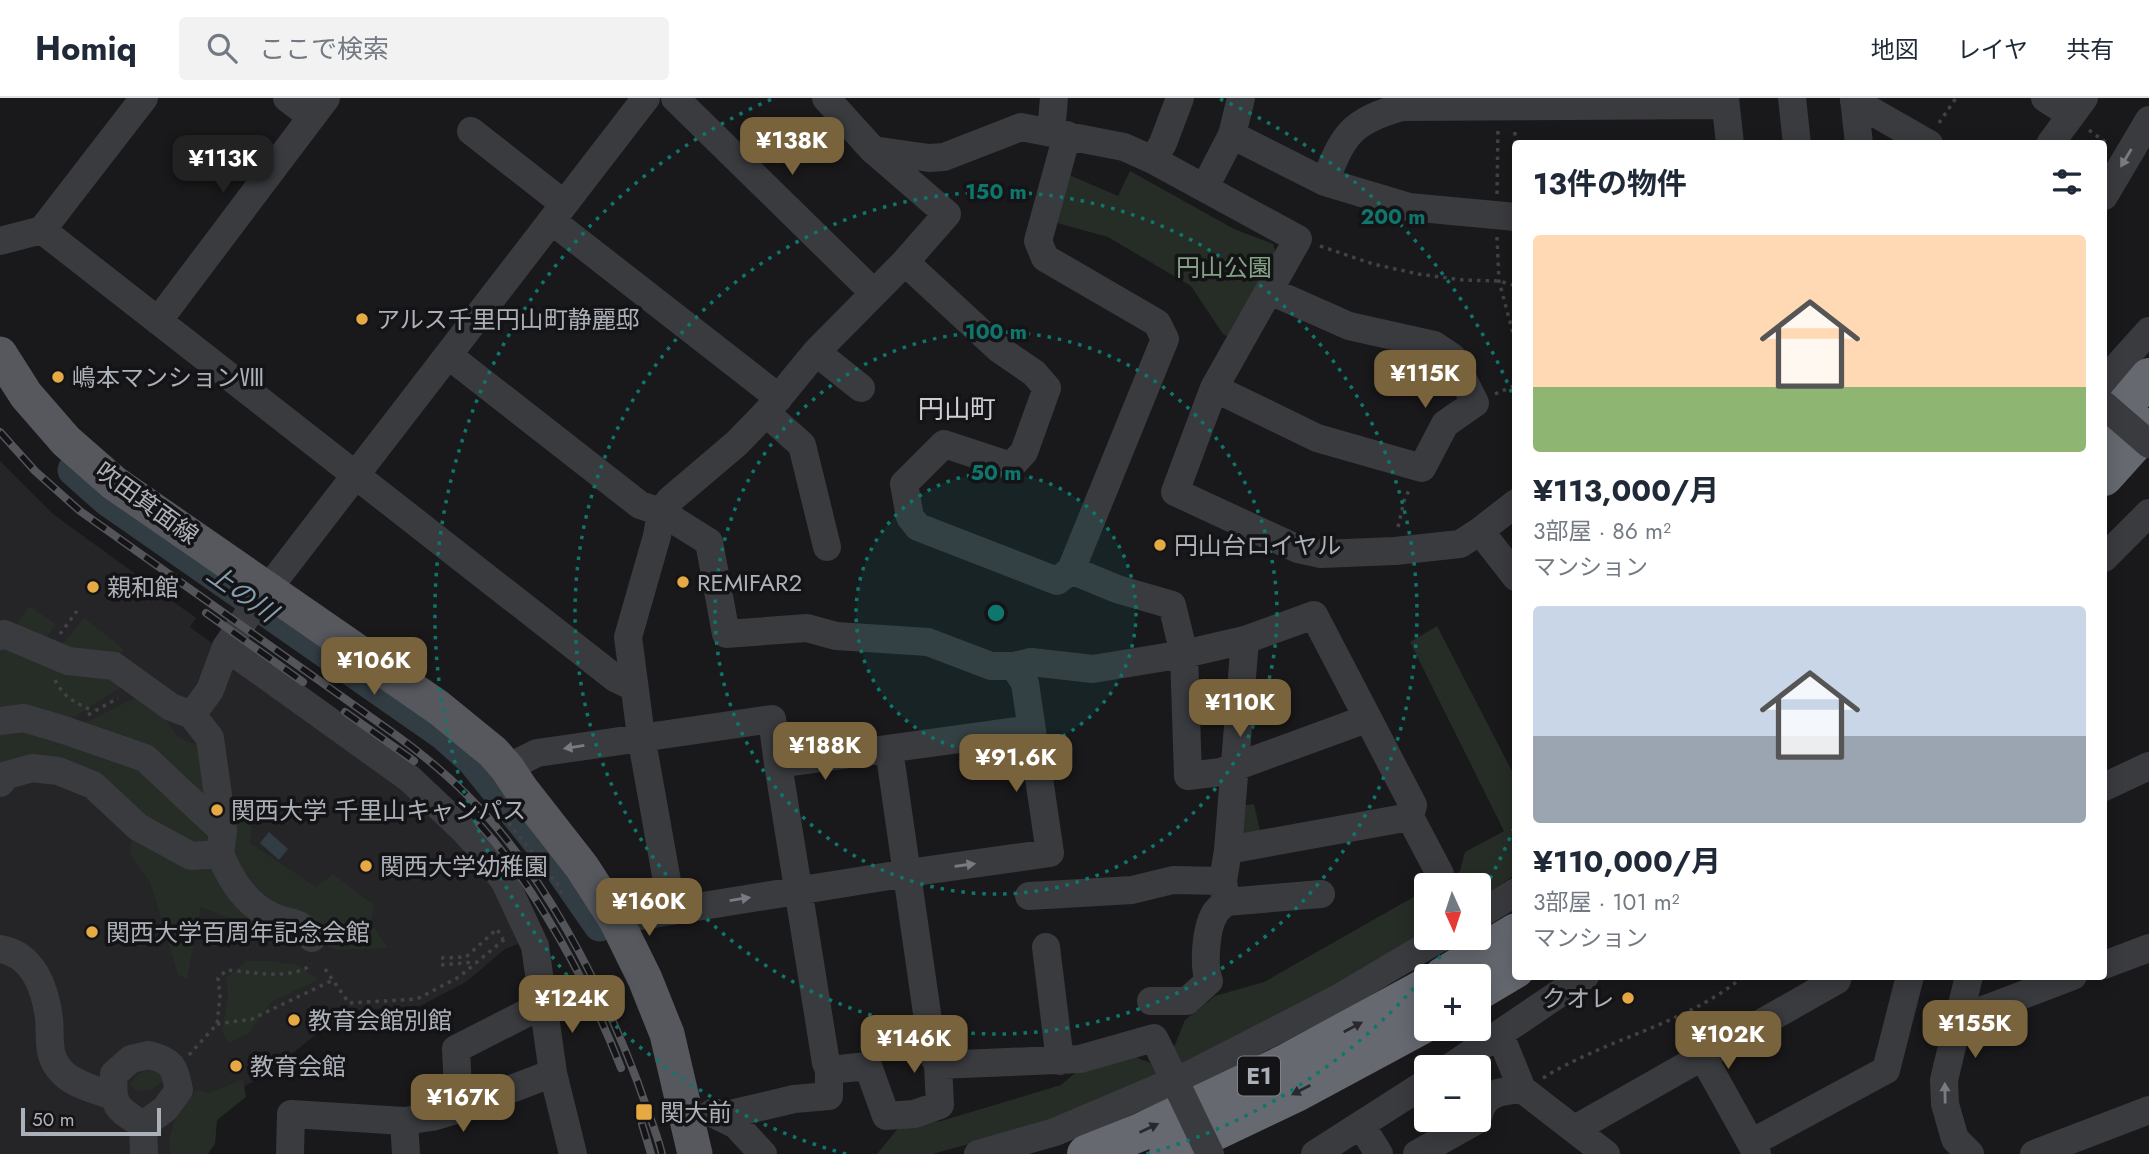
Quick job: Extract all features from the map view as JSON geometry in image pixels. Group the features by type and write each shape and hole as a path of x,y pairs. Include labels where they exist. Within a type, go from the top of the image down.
{"highway":[{"path":"2107,426 2149,377"},
{"path":"2107,474 2149,427"},
{"path":"1463,964 1512,934"},
{"path":"1491,985 1512,971"},
{"name":"E1","path":"1086,1154 1141,1132 1284,1064 1414,994"},
{"name":"E1","path":"1168,1154 1297,1092 1414,1029"}],"main road":[{"name":"吹田箕面線","path":"0,354 26,395 66,441 259,601 439,708 493,752 508,768 521,789 582,867 616,920 645,979 667,1034 688,1124"}],"street":[{"path":"0,241 43,230 144,98"},
{"path":"158,321 319,107 286,98"},
{"path":"192,715 210,690 226,647 259,601 646,98"},
{"path":"675,98 874,293"},
{"path":"672,909 641,737 628,637 657,536 660,512 670,499 737,443 773,406 816,352 905,262 947,214 873,150 826,98"},
{"path":"905,262 999,349 1034,373 1047,388 1024,452 1011,466 944,444 904,484 910,517 918,527 1057,581 1071,570 1165,339 1157,323 1045,258 1038,241 1059,134 1054,98"},
{"path":"1153,160 1163,143 1180,98"},
{"path":"1205,187 1232,135 1241,98"},
{"path":"1791,98 1796,140"},
{"path":"2045,98 2077,106 2053,140"},
{"path":"1854,100 1923,140"},
{"path":"1854,100 1859,140"},
{"path":"1325,182 1339,147 1354,128 1378,113 1402,107 1725,102 1730,140"},
{"path":"2107,191 2149,120"},
{"path":"873,150 937,158 1021,127 1124,147 1205,187 1298,239 1214,388 1175,492 1298,549 1321,554 1395,551 1460,544 1512,506"},
{"path":"471,131 773,406 802,445 827,547"},
{"path":"1232,135 1325,182 1409,207 1512,217"},
{"path":"43,230 615,678 634,687"},
{"path":"1214,388 1317,438 1422,468 1445,424 1475,403 1452,357 1434,345 1349,326 1270,291"},
{"path":"2107,378 2149,331"},
{"path":"816,352 861,388"},
{"path":"448,355 640,505 660,512 709,542 726,634 807,628 836,636 928,642 991,666 1014,666 1031,662 1093,669 1184,654 1245,640 1314,615 1413,805 1410,817 1439,873"},
{"path":"2107,408 2149,444"},
{"path":"2107,555 2149,513"},
{"path":"1480,531 1512,573"},
{"path":"1071,570 1117,589 1172,605 1184,654 1188,776 1234,768 1366,719"},
{"path":"1,632 68,662 114,666 172,708 192,715 210,738 221,842 232,881 250,902 272,916 306,928 312,951"},
{"path":"1159,996 1187,1001 1209,981 1205,971 1205,951 1214,915 1224,891 1245,640"},
{"path":"226,647 410,779 472,839 505,882 534,946 552,1073 573,1154"},
{"path":"1014,666 1025,683 1044,881"},
{"path":"0,721 24,718 145,758 221,842"},
{"path":"508,768 537,753 772,719 829,1070 829,1096 794,1099 688,1124"},
{"path":"778,764 1031,729"},
{"path":"829,1070 868,1066 886,1116 914,1114 940,1105 938,1065 933,1055 889,749"},
{"path":"2107,778 2149,766"},
{"path":"0,782 7,775 32,768 58,771 93,785 138,827 191,856 221,842"},
{"path":"1228,850 1410,817"},
{"path":"616,920 908,873 1044,881 1132,890 1173,880 1224,891 1321,894"},
{"path":"1491,908 1512,894"},
{"path":"1046,947 1060,1061"},
{"path":"2107,964 2149,948"},
{"path":"0,949 9,950 24,959 36,974 48,1017 49,1050 54,1062 65,1075 80,1084 112,1096 124,1113 144,1125"},
{"path":"978,1154 1055,1132 1189,1075 1337,999 1420,950"},
{"path":"1469,1055 1580,980"},
{"path":"1575,1129 1837,980"},
{"path":"1703,1057 1754,1149 1886,1070 1909,980"},
{"path":"1968,980 1944,1080 1945,1104 1955,1139 1970,1154"},
{"path":"1959,1019 2062,980"},
{"path":"459,1109 456,1049 544,1004"},
{"path":"1500,1035 1522,1089 1606,1154"},
{"path":"938,1065 1080,1059 1154,1038 1210,1154"},
{"path":"112,1096 114,1074 131,1059 149,1055 166,1059 175,1070 179,1090 165,1109 144,1125"},
{"path":"290,1154 291,1114 404,1121 432,1117 552,1073"},
{"path":"1491,1096 1501,1091 1522,1089"},
{"path":"1315,1154 1414,1091"},
{"path":"2034,1154 2149,1110"},
{"path":"722,1116 744,1131 763,1154"},
{"path":"404,1121 406,1154"},
{"path":"144,1125 144,1154"},
{"path":"1361,1125 1379,1154"},
{"path":"1417,1154 1456,1132"}],"path":[{"path":"1930,140 1956,98"},
{"path":"1515,106 1515,140"},
{"path":"2077,106 2127,157"},
{"path":"1298,239 1373,264 1418,274 1463,280 1499,281 1512,285"},
{"path":"1395,551 1405,498 1422,468"},
{"path":"53,655 50,664 60,690 75,703 95,711"},
{"path":"64,730 140,684"},
{"path":"496,807 563,895"},
{"path":"441,958 466,957 497,929 503,939"},
{"path":"326,969 349,1003 417,999 459,977 495,945"},
{"path":"175,1070 217,1024 220,998 218,978 227,970 281,974 305,970 312,951"},
{"path":"441,965 476,962"},
{"path":"217,1024 252,1019 333,980"},
{"path":"1522,1089 1533,1085 1569,1061 1691,1010 1738,980"}],"shaded area":[{"name":"関西大学 千里山キャンパス","path":"0,461 53,514 196,618 190,627 407,786 460,835 525,941 505,949 466,982 420,1006 346,1011 266,1074 210,1106 174,1154 0,1154"},
{"path":"269,832 288,849 279,860 260,843"}],"green space":[{"name":"円山公園","path":"1130,171 1234,229 1273,244 1276,254 1228,337 1223,334 1191,286 1108,237 1057,223 1067,174 1118,196"},
{"path":"29,606 56,624 45,640 17,624"},
{"path":"84,618 124,649 116,659 59,649"},
{"path":"1437,626 1512,771 1512,877 1491,891 1491,873 1456,873 1460,871 1465,852 1504,831 1410,642"},
{"path":"0,646 108,676 122,687 67,721 0,714"},
{"path":"135,698 166,715 170,726 182,739 199,744 210,792 201,797 83,724"},
{"path":"12,726 133,763 213,832 205,847 156,827 103,780 0,770 0,727"},
{"path":"1254,804 1262,839 1243,842 1238,806"},
{"path":"238,805 253,811 250,843 316,887 333,874 374,905 371,923 388,948 337,950 301,936 260,930 201,907 187,979 178,975 150,882 131,855 131,839 231,844"},
{"path":"1414,897 1414,939 1332,990 1179,1068 1172,1052 1185,1020 1215,996 1264,982"},
{"path":"246,961 298,965 318,980 271,1002 249,1033 229,1043 222,1032 228,995 226,978"},
{"path":"1127,1054 1153,1064 1158,1078 1050,1122 932,1154 877,1154 900,1126 941,1121 1061,1085 1080,1069"},
{"path":"157,1068 163,1081 152,1089 138,1091 130,1085 140,1073"},
{"path":"243,1079 246,1097 217,1120 215,1144 208,1154 170,1154 169,1139 179,1108 197,1090 208,1093"}],"waterway":[{"name":"上の川","path":"74,470 108,500 444,734 473,760 561,869 600,925"}],"railway":[{"path":"0,432 35,471 80,511 410,745 458,786 495,825 545,893 588,968 623,1045 662,1154"},
{"path":"206,613 303,682"},
{"path":"345,712 414,761"},
{"path":"479,824 521,878 560,940 594,1005 621,1068"},
{"path":"642,1124 651,1154"}],"place":[{"name":"アルス千里円山町静麗邸","path":"362,319"},
{"name":"嶋本マンションⅧ","path":"58,377"},
{"name":"円山台ロイヤル","path":"1160,545"},
{"name":"REMIFAR2","path":"683,582"},
{"name":"親和館","path":"93,587"},
{"name":"関西大学 千里山キャンパス","path":"217,810"},
{"name":"関西大学幼稚園","path":"366,866"},
{"name":"関西大学百周年記念会館","path":"92,932"},
{"name":"クオレ","path":"1628,998"},
{"name":"教育会館別館","path":"294,1020"},
{"name":"教育会館","path":"236,1066"},
{"name":"関大前","path":"644,1112"}],"district":[{"name":"円山町","path":"957,409"}]}
